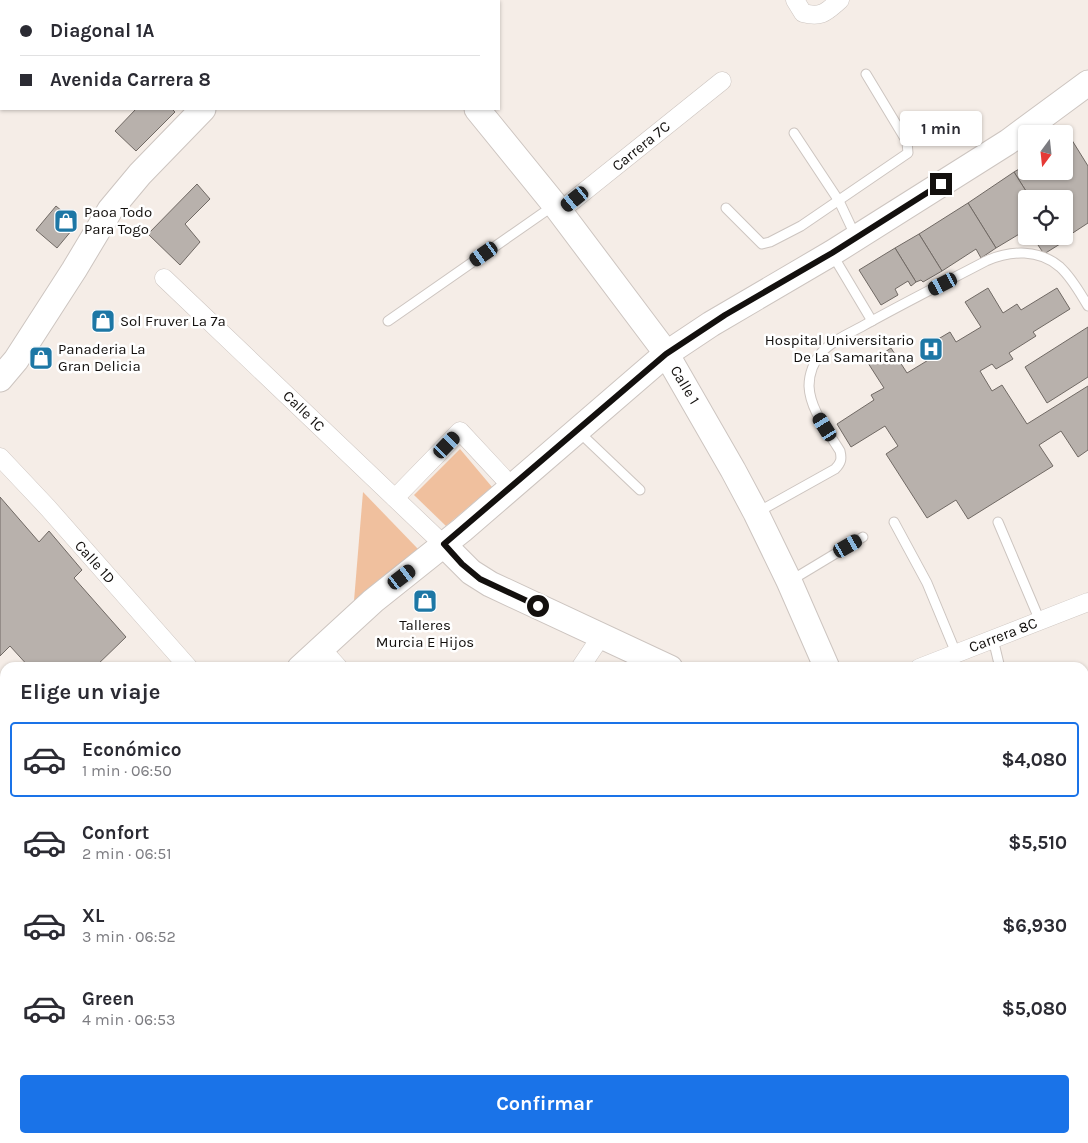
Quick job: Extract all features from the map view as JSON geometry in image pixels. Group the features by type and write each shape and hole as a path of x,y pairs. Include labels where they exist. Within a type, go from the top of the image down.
{"main road":[{"path":"1038,125 1088,83"},
{"path":"0,379 21,352 117,200 202,110"},
{"name":"Calle 1","path":"478,110 557,208 666,354 756,513 789,581 824,662"},
{"path":"306,662 373,601 512,487 666,354 739,307 1018,141"},
{"path":"444,544 462,564 480,579 658,662"}],"street":[{"path":"795,0 803,13 811,15 824,14 840,0"},
{"name":"Carrera 7C","path":"557,208 722,81"},
{"name":"Calle 1C","path":"164,278 444,544"},
{"path":"395,498 460,431 512,487"},
{"name":"Calle 1D","path":"0,457 48,508 184,662"},
{"name":"Carrera 8C","path":"934,662 1088,602"},
{"path":"584,662 602,635"},
{"path":"321,648 334,662"}],"lane":[{"path":"726,208 762,244 770,242 801,226 908,153 907,142 866,74"},
{"path":"794,133 839,201 857,237"},
{"path":"388,321 557,208"},
{"path":"756,513 835,469 840,464 842,458 840,451 812,404 809,384 811,371 817,359 833,343 986,261 1010,253 1025,252 1038,255 1055,264 1070,278 1088,306"},
{"path":"832,253 872,321"},
{"path":"578,431 640,490"},
{"path":"894,522 927,583 956,653"},
{"path":"998,522 1040,621"},
{"path":"789,581 863,537"},
{"path":"993,639 999,662"}],"shaded area":[{"path":"460,449 492,487 446,526 414,495"},
{"path":"363,492 418,549 354,601"}],"building":[{"path":"135,110 173,110 175,112 136,151 115,131"},
{"path":"1073,142 1088,166 1088,223 1073,233 1073,190 1025,190 1019,180 1073,180"},
{"path":"1018,170 1018,178 1014,172"},
{"path":"1014,172 1025,190 1018,190 1018,235 996,248 968,203"},
{"path":"197,184 210,199 185,224 200,242 180,265 148,234"},
{"path":"968,203 996,248 981,258 976,249 942,271 919,234"},
{"path":"56,206 77,224 57,248 36,230"},
{"path":"919,234 942,271 923,282 921,280 916,282 895,248"},
{"path":"1038,245 1058,245 1044,254"},
{"path":"895,248 916,282 911,286 908,281 895,289 898,295 881,305 859,270"},
{"path":"988,288 1003,313 1017,304 1021,310 1057,288 1070,309 1033,332 1036,336 1009,353 1013,359 996,369 992,364 980,371 992,391 1002,385 1027,424 1088,386 1088,450 1078,457 1061,431 1039,445 1053,466 968,519 956,500 927,518 886,454 898,446 885,426 851,447 837,424 874,400 871,395 884,388 868,363 891,348 907,373 930,359 923,348 950,332 956,342 981,327 965,302"},
{"path":"1088,327 1088,377 1047,403 1025,367"},
{"path":"0,497 39,542 49,531 82,570 74,578 126,637 100,662 25,662 10,646 0,656"}],"place":[{"name":"Paoa Todo Para Togo","path":"66,221"},
{"name":"Sol Fruver La 7a","path":"103,321"},
{"name":"Hospital Universitario De La Samaritana","path":"931,349"},
{"name":"Panaderia La Gran Delicia","path":"41,358"},
{"name":"Talleres Murcia E Hijos","path":"425,601"}],"route":[{"path":"538,606 480,579 462,564 444,544 666,354 725,315 832,253 941,184"}]}
